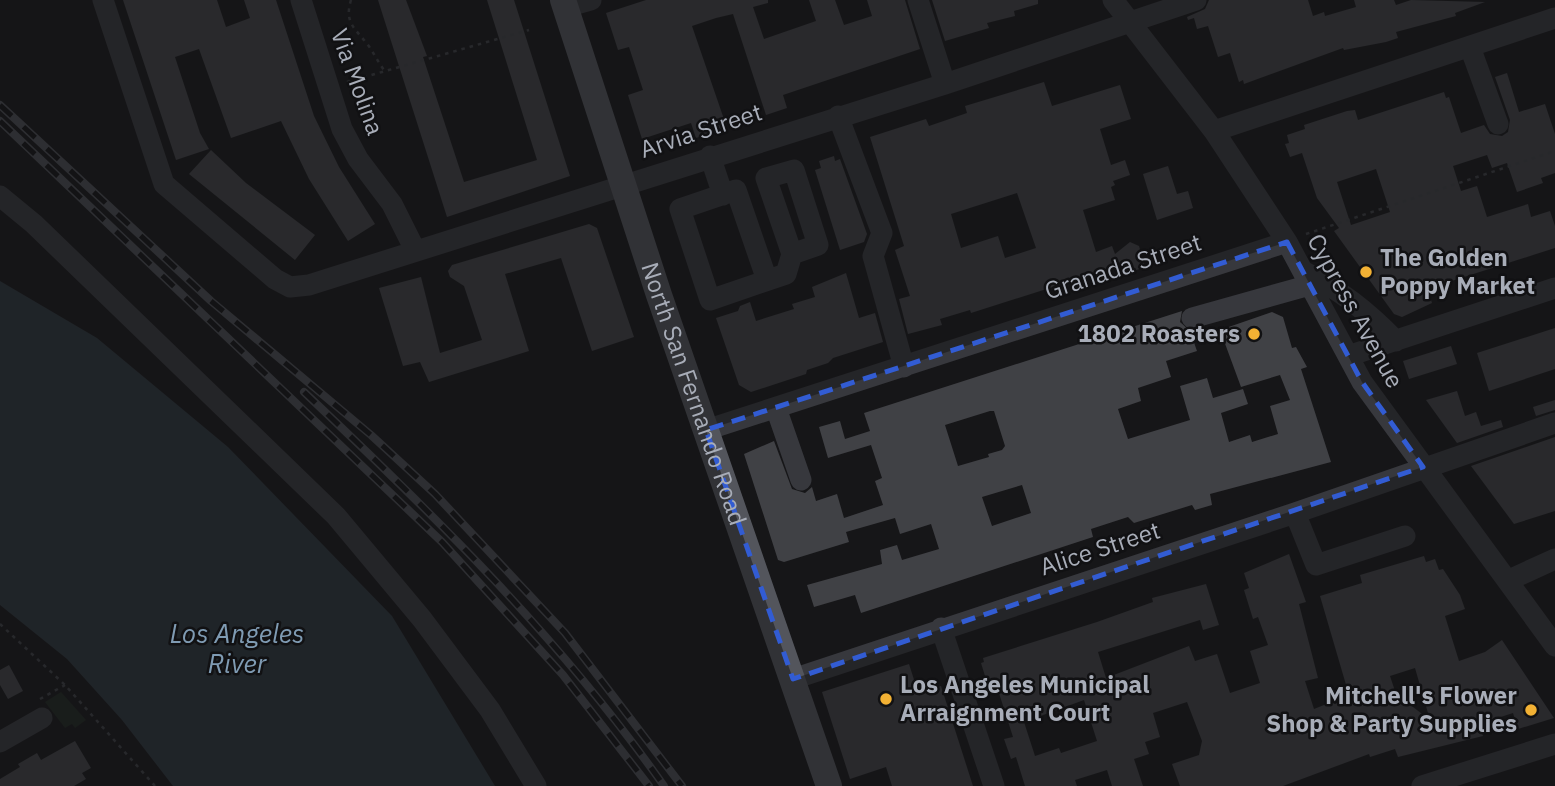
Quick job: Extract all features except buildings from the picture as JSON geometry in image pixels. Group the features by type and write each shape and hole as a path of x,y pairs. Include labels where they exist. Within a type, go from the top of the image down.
{"main road":[{"name":"North San Fernando Road","path":"564,4 622,184 829,786"}],"street":[{"name":"Arvia Street","path":"103,0 164,184 275,279 290,287 309,285 710,156 945,84 1196,0"},
{"name":"Via Molina","path":"301,0 342,129 358,159 392,204 415,250"},
{"path":"564,4 591,0"},
{"path":"918,0 945,84"},
{"name":"Cypress Avenue","path":"1113,0 1214,131 1287,242 1362,382 1555,646"},
{"path":"1214,131 1555,18"},
{"path":"1470,47 1498,124"},
{"path":"838,116 881,233 873,256 904,367"},
{"path":"764,139 774,176 766,178 792,254 786,274 766,281 710,300 680,209 736,190 766,281"},
{"path":"710,156 715,197"},
{"path":"0,197 34,224 336,516 422,620 490,710 536,786"},
{"name":"Granada Street","path":"706,430 1287,242"},
{"path":"1192,318 1307,278 1340,291 1369,313 1396,341"},
{"path":"1348,356 1555,288"},
{"path":"776,408 801,480"},
{"name":"Alice Street","path":"793,679 1295,513 1555,423"},
{"path":"1295,513 1316,565 1405,536"},
{"path":"1509,580 1555,559"},
{"path":"941,628 994,786"},
{"path":"0,742 38,710"},
{"path":"1422,786 1555,744"}],"path":[{"path":"351,0 347,13 350,25 368,44 384,70"},
{"path":"329,88 529,30"},
{"path":"1287,242 1324,226 1555,151"},
{"path":"0,624 65,685 155,786"},
{"path":"38,710 65,685"}],"highlighted area":[{"path":"1287,242 1362,382 1423,467 793,679 706,430"}],"shaded area":[{"path":"61,692 86,720 75,728 72,724 65,728 45,702"}],"water":[{"name":"Los Angeles River","path":"0,281 97,338 228,447 392,616 495,786 173,786 122,720 67,659 0,605"}],"railway":[{"path":"0,105 211,301 371,435 435,494 565,633 682,786"},
{"path":"0,121 442,542 563,675 649,786"},
{"path":"304,392 448,532 539,629 583,680 664,786"}],"place":[{"name":"The Golden Poppy Market","path":"1366,272"},
{"name":"1802 Roasters","path":"1254,334"},
{"name":"Los Angeles Municipal Arraignment Court","path":"886,699"},
{"name":"Mitchell's Flower Shop & Party Supplies","path":"1531,710"}]}
